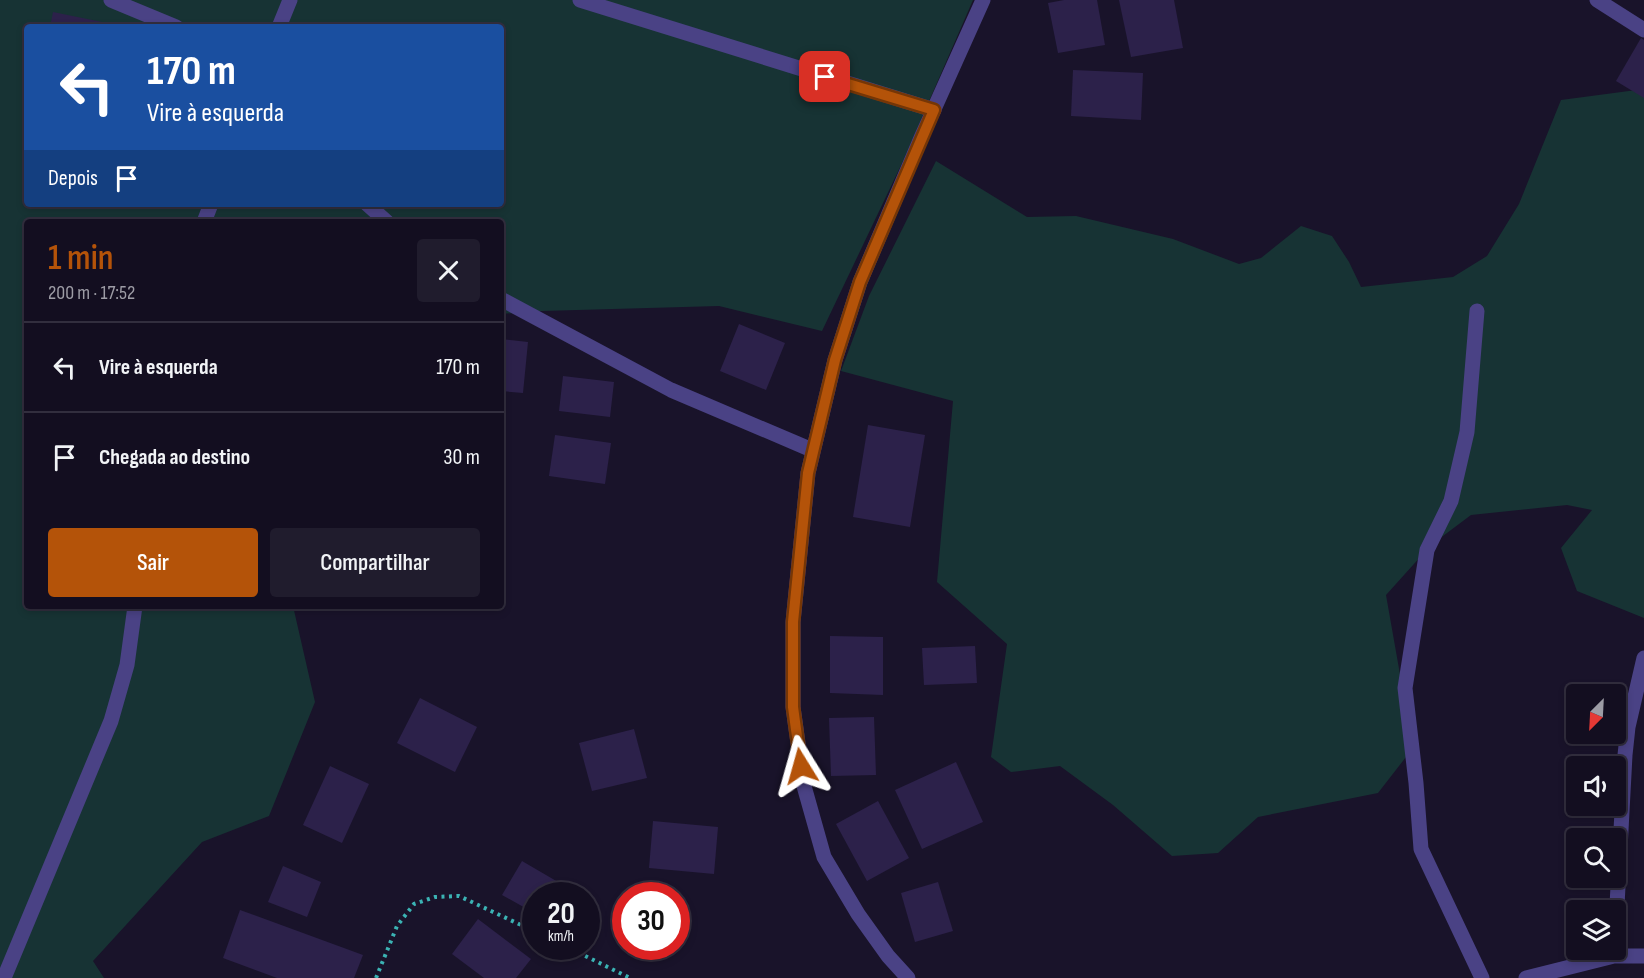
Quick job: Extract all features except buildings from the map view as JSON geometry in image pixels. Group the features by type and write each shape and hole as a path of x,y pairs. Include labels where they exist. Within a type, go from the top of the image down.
{"street":[{"path":"111,0 169,24"},
{"path":"280,24 290,0"},
{"path":"580,0 934,110"},
{"path":"908,978 888,956 858,914 824,857 804,786 793,707 793,622 808,473 835,360 860,282 983,0"},
{"path":"1597,0 1644,30"},
{"path":"370,207 384,219"},
{"path":"504,301 671,390 813,450"},
{"path":"1477,311 1467,432 1451,501 1427,549 1405,688 1421,849 1482,978"},
{"path":"4,978 111,721 127,665 135,609"},
{"path":"1617,900 1628,727 1644,658"},
{"path":"1626,954 1644,956"},
{"path":"1526,978 1589,960"}],"path":[{"path":"376,978 397,926 414,904 435,897 459,896 522,925"},
{"path":"593,960 630,978"}],"green space":[{"path":"0,0 973,0 903,161 822,331 719,306 504,314 504,219 24,219 24,609 294,609 315,702 269,816 202,842 93,961 104,978 0,978"},
{"path":"1644,89 1644,618 1577,591 1561,548 1592,510 1567,505 1471,515 1431,545 1386,595 1413,748 1378,793 1258,817 1218,853 1172,856 1113,805 1060,766 1011,772 991,757 1007,644 937,582 953,401 841,371 869,296 936,161 1027,217 1076,216 1173,239 1239,264 1261,258 1301,226 1332,236 1349,262 1361,287 1453,277 1487,256 1519,204 1561,100"}],"route":[{"path":"801,766 793,707 793,622 808,473 835,360 860,282 934,110 825,77"}]}
